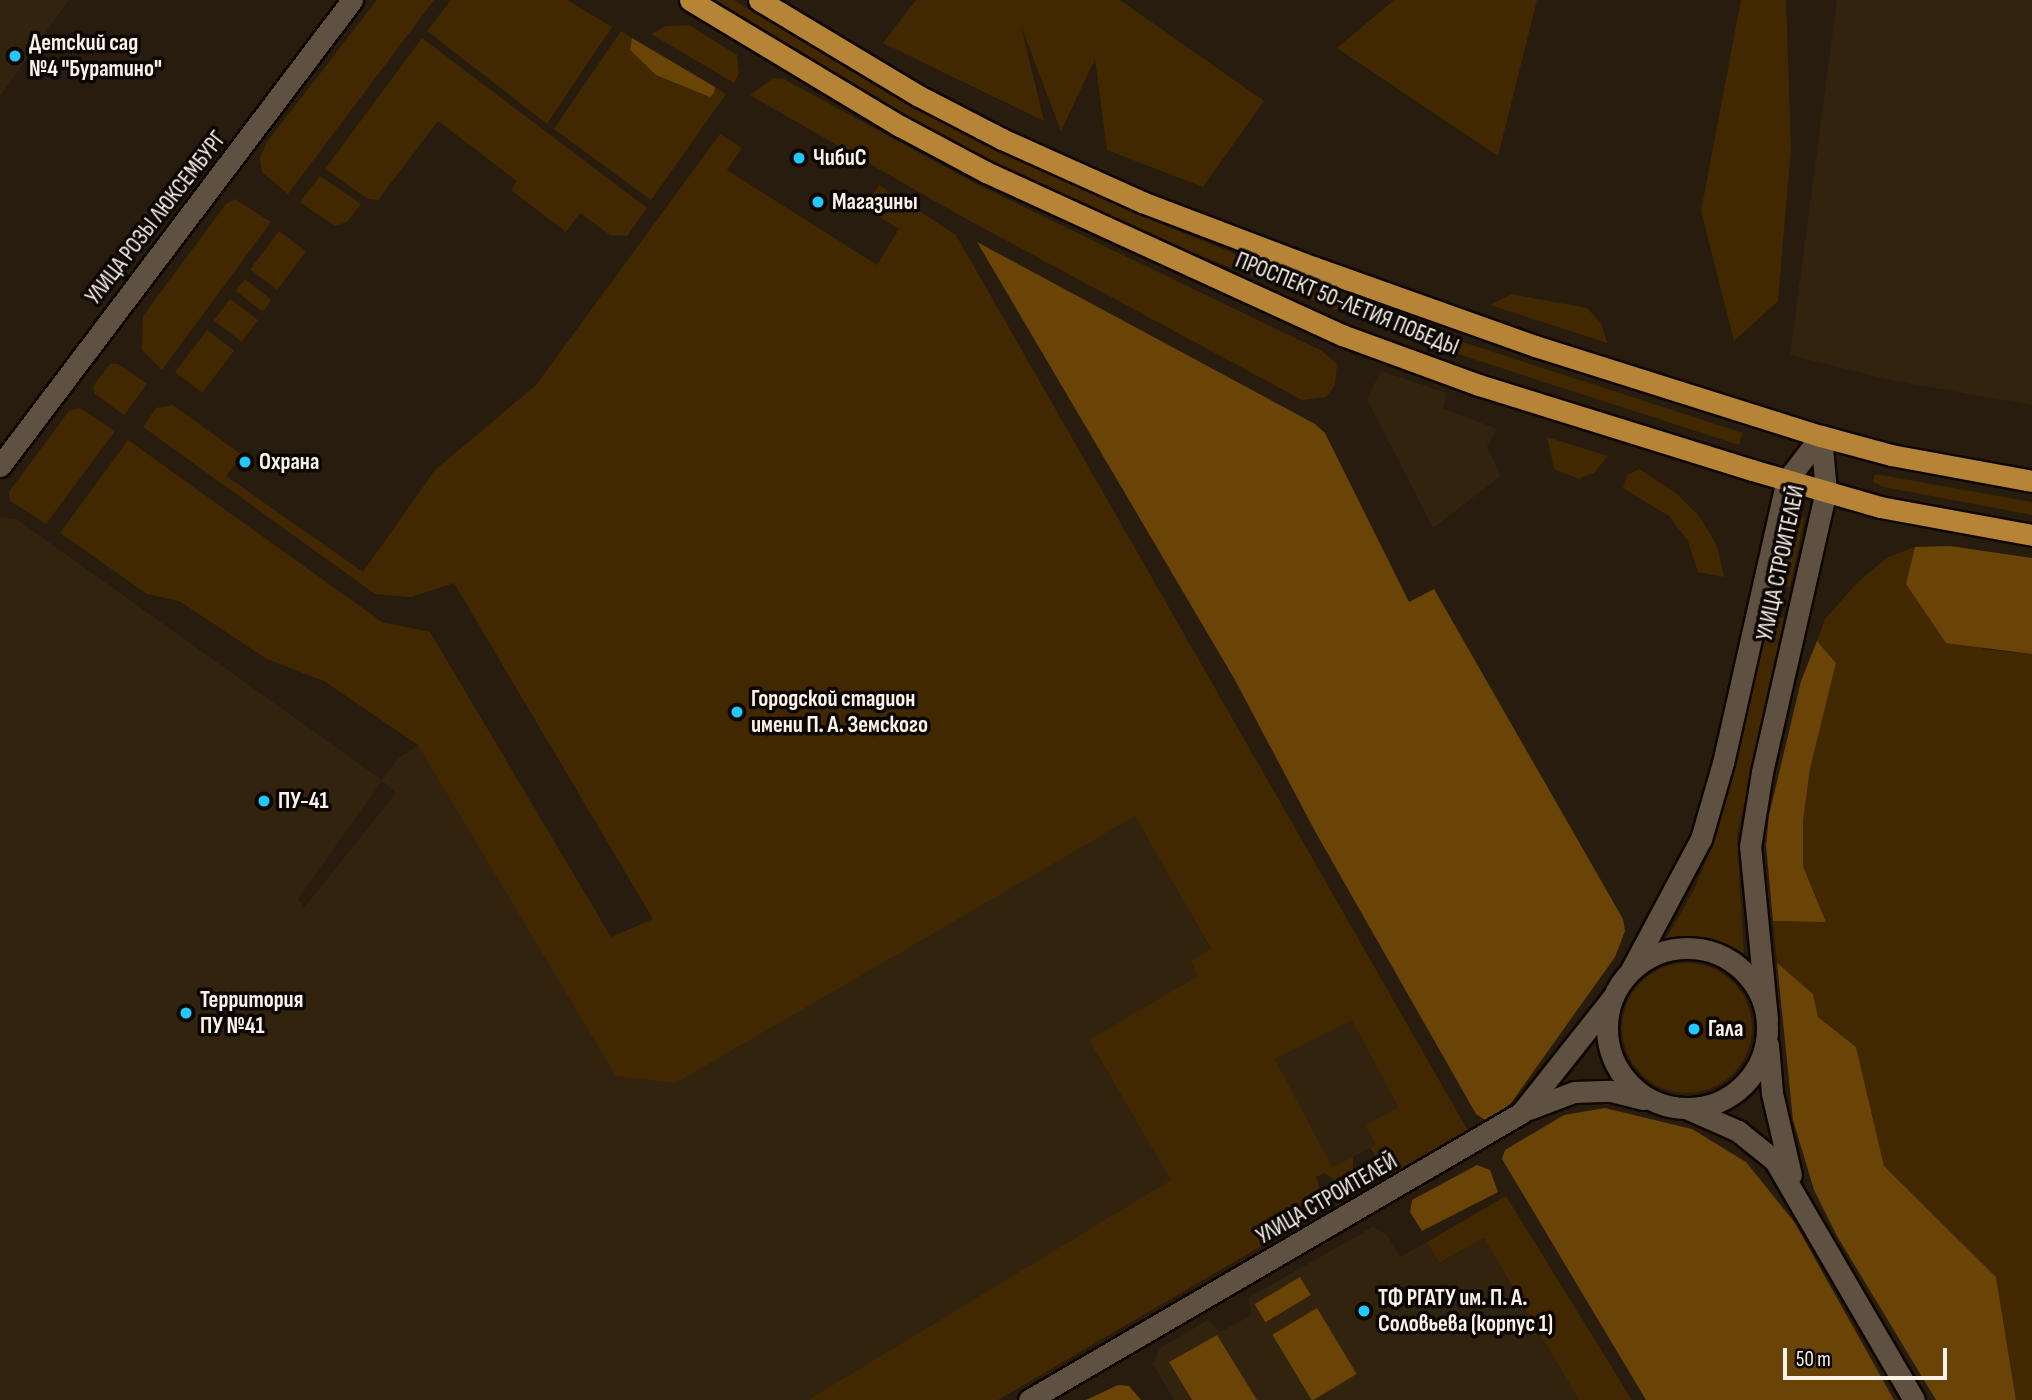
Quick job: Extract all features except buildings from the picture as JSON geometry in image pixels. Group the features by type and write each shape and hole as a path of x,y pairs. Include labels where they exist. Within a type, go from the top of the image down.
{"main road":[{"name":"ПРОСПЕКТ 50-ЛЕТИЯ ПОБЕДЫ","path":"690,0 900,126 986,172 1292,314 1479,385 1787,480 1893,510 2032,535"},
{"name":"ПРОСПЕКТ 50-ЛЕТИЯ ПОБЕДЫ","path":"760,0 917,95 1002,139 1142,202 1413,305 1821,436 1891,455 2032,481"}],"street":[{"name":"УЛИЦА РОЗЫ ЛЮКСЕМБУРГ","path":"0,466 352,0"},
{"name":"УЛИЦА СТРОИТЕЛЕЙ","path":"1631,970 1676,892 1713,803 1787,480 1821,436"},
{"name":"УЛИЦА СТРОИТЕЛЕЙ","path":"1767,1028 1750,847 1762,772 1826,491 1821,436"},
{"path":"1654,1101 1629,1085 1613,1059 1606,1027 1613,997 1631,970 1659,953 1688,947 1720,954 1745,972 1761,996 1778,1125 1797,1194"},
{"name":"УЛИЦА СТРОИТЕЛЕЙ","path":"1029,1400 1521,1113 1613,997"},
{"path":"1686,1108 1717,1103 1744,1085 1761,1060 1767,1028"},
{"path":"1521,1113 1584,1091 1611,1091 1686,1108 1757,1143 1797,1194 1914,1400"}],"shaded area":[{"name":"Детский сад №4 \"Буратино\"","path":"0,0 69,0 0,96"},
{"path":"377,0 434,0 288,194 262,172 260,158 266,143"},
{"path":"451,0 567,0 612,27 547,124 427,31"},
{"path":"715,0 734,0 911,107 1137,214 1407,324 1743,433 1739,445 1402,336 1192,252 992,161 906,115"},
{"path":"916,0 1120,0 1264,101 1203,187 1107,150 1095,59 1061,131 1021,26 1044,121 883,43"},
{"path":"1394,0 1537,0 1498,156 1337,48"},
{"path":"1741,0 1786,0 1791,148 1778,301 1734,341 1701,211"},
{"path":"1837,0 2032,0 2032,405 1894,381 1790,355"},
{"path":"689,25 737,55 739,73 734,83 651,34 666,26"},
{"path":"621,31 632,38 630,50 714,93 715,87 726,94 651,200 554,129"},
{"path":"422,38 647,208 627,236 610,235 580,213 566,232 511,190 517,181 438,121 378,200 368,199 325,169"},
{"path":"632,38 715,87 714,93 710,97 656,75 630,50"},
{"path":"773,78 784,79 980,186 1322,351 1337,364 1335,385 1326,397 1302,400 959,215 750,95"},
{"path":"720,134 742,148 727,170 877,265 899,229 865,208 879,185 956,235 1468,1133 1392,1179 1370,1148 1376,1145 1366,1125 1398,1107 1352,1020 1275,1059 1332,1167 1353,1157 1353,1174 1336,1181 1324,1173 1316,1177 1322,1195 1316,1214 998,1400 808,1400 1171,1180 1089,1040 1198,976 1191,961 1211,949 1135,816 676,1083 616,1076 418,745 324,681 267,659 179,601 147,594 60,533 128,440 382,622 430,632 611,937 653,919 454,583 411,597 375,594 143,427 156,408 173,405 242,455 226,476 363,572 435,470 536,385"},
{"path":"320,176 361,204 347,222 335,226 300,202"},
{"path":"235,199 271,222 162,370 142,350 143,316 226,204"},
{"path":"279,231 306,251 277,290 250,269"},
{"path":"977,242 1315,424 1325,433 1409,602 1434,589 1623,919 1625,931 1615,957 1511,1103 1494,1117 1485,1120 1476,1114 1316,833 1235,680"},
{"path":"245,279 272,300 263,312 236,291"},
{"path":"1511,294 1587,308 1601,323 1607,343 1490,305"},
{"path":"230,299 258,320 242,342 214,321"},
{"path":"207,330 234,350 202,393 175,372"},
{"path":"110,364 118,364 147,384 124,415 95,394 93,386"},
{"path":"1381,371 1447,393 1443,408 1497,429 1487,446 1501,476 1433,528 1367,399"},
{"path":"80,408 115,431 46,524 10,501 9,492 69,411"},
{"path":"1547,437 1608,456 1594,473 1579,479 1554,469"},
{"path":"1639,469 1676,493 1700,517 1717,546 1724,577 1698,572 1688,541 1669,516 1623,488 1627,475"},
{"path":"1875,474 2032,502 2032,515 1884,487 1873,482"},
{"path":"1791,515 1805,518 1790,587 1776,584"},
{"path":"0,517 16,519 382,780 398,759 418,745 676,1083 1135,815 1211,950 1198,976 1101,1061 1172,1180 808,1400 0,1400","holes":["382,781 396,793 304,908 298,899"]},
{"path":"1950,546 2032,558 2032,654 1946,643 1906,584 1915,547"},
{"path":"1915,547 1906,584 1983,649 2032,654 2032,1400 2016,1400 1996,1277 1884,1166 1856,1047 1818,1017 1813,994 1777,963 1773,921 1826,921 1803,866 1803,821 1810,769 1836,663 1817,641 1825,619 1857,583 1888,557"},
{"path":"1769,614 1784,618 1737,837 1744,954 1698,939 1664,942 1694,890 1717,833"},
{"path":"1817,641 1836,663 1810,769 1803,821 1803,866 1826,922 1773,921 1766,845 1769,815 1801,681"},
{"path":"1687,963 1712,968 1733,982 1747,1003 1752,1028 1747,1053 1733,1074 1712,1088 1687,1093 1662,1088 1641,1074 1627,1053 1622,1028 1627,1003 1641,982 1662,968"},
{"path":"1777,963 1813,994 1818,1017 1856,1047 1884,1166 1996,1277 2016,1400 1936,1400 1837,1236 1814,1190 1793,1120"},
{"path":"1352,1019 1398,1107 1376,1145 1332,1168 1275,1059"},
{"path":"1605,1108 1692,1129 1746,1162 1795,1223 1894,1400 1646,1400 1502,1159 1505,1150 1564,1115"},
{"path":"1477,1165 1490,1170 1498,1192 1422,1231 1410,1212 1412,1200"},
{"path":"1506,1196 1632,1400 1579,1400 1484,1238 1439,1263 1427,1242"},
{"path":"1373,1227 1386,1234 1400,1257 1427,1242 1440,1263 1484,1238 1579,1400 1257,1400 1217,1335 1169,1362 1192,1400 1174,1400 1153,1364 1160,1348 1208,1320 1220,1332 1252,1315 1248,1298"},
{"path":"1300,1277 1311,1295 1265,1322 1255,1304"},
{"path":"1317,1308 1357,1374 1312,1400 1272,1335"},
{"path":"1217,1335 1257,1400 1192,1400 1169,1362"},
{"path":"1118,1385 1129,1386 1141,1400 1086,1400"}],"place":[{"name":"Детский сад №4 \"Буратино\"","path":"15,56"},
{"name":"ЧибиС","path":"799,158"},
{"name":"Магазины","path":"818,202"},
{"name":"Охрана","path":"245,462"},
{"name":"Городской стадион имени П. А. Земского","path":"737,712"},
{"name":"ПУ-41","path":"264,801"},
{"name":"Территория ПУ №41","path":"186,1013"},
{"name":"Гала","path":"1694,1029"},
{"name":"ТФ РГАТУ им. П. А. Соловьева (корпус 1)","path":"1364,1311"}]}
